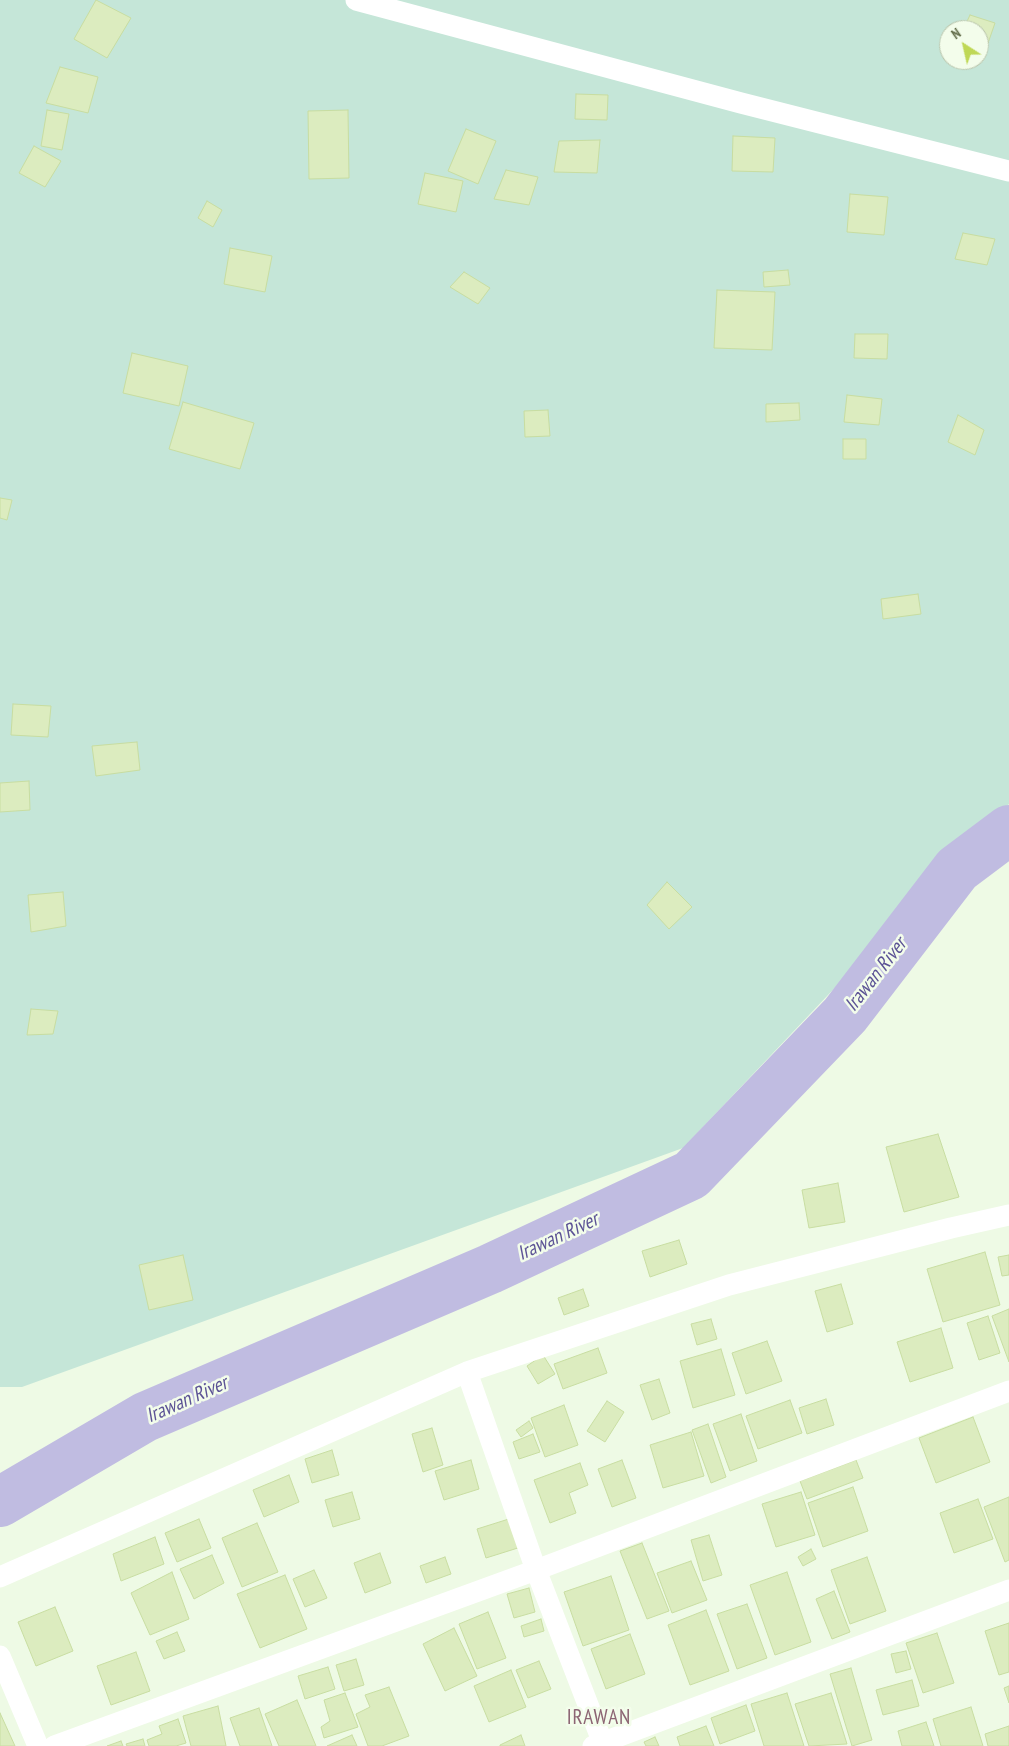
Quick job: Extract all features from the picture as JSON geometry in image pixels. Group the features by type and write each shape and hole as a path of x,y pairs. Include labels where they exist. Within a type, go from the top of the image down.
{"street":[{"path":"356,0 741,103 1009,171"},
{"path":"0,1578 467,1372 729,1285 1009,1215"},
{"path":"467,1372 536,1570 600,1745 1009,1590"},
{"path":"54,1746 536,1570 1009,1392"},
{"path":"0,1656 38,1746"}],"green space":[{"path":"0,0 1009,0 1009,804 683,1148 22,1387 0,1387"}],"building":[{"path":"96,0 131,18 107,58 74,39"},
{"path":"970,15 986,20 968,20"},
{"path":"989,21 995,23 989,40"},
{"path":"60,67 98,77 88,113 46,103"},
{"path":"576,94 608,95 607,120 575,119"},
{"path":"47,110 69,114 62,150 41,146"},
{"path":"348,110 349,178 309,179 308,111"},
{"path":"466,129 496,141 478,184 448,171"},
{"path":"733,136 775,138 773,172 732,171"},
{"path":"600,140 597,173 554,172 559,141"},
{"path":"34,146 61,161 45,187 19,173"},
{"path":"506,170 538,177 529,205 494,199"},
{"path":"425,173 463,181 456,212 418,204"},
{"path":"850,194 888,197 884,235 847,232"},
{"path":"207,201 222,210 213,227 198,218"},
{"path":"963,233 995,239 987,265 955,259"},
{"path":"230,248 272,256 265,292 224,284"},
{"path":"788,270 790,285 764,287 763,272"},
{"path":"464,272 490,288 478,304 450,287"},
{"path":"717,290 775,292 772,350 714,348"},
{"path":"855,334 888,334 887,359 854,358"},
{"path":"132,353 188,366 179,406 123,393"},
{"path":"847,395 882,399 879,425 844,422"},
{"path":"183,402 254,423 240,469 169,449"},
{"path":"799,403 800,420 766,422 766,404"},
{"path":"548,410 550,436 525,437 524,411"},
{"path":"958,415 984,430 975,455 948,442"},
{"path":"843,439 866,439 866,459 843,459"},
{"path":"0,498 12,500 7,520 0,518"},
{"path":"918,594 921,614 883,619 881,599"},
{"path":"13,704 51,706 48,737 11,735"},
{"path":"137,742 140,770 96,776 92,746"},
{"path":"29,781 30,810 0,812 0,783"},
{"path":"667,882 692,907 669,929 647,905"},
{"path":"63,892 66,926 31,932 28,895"},
{"path":"31,1009 58,1011 53,1034 27,1035"},
{"path":"938,1134 959,1197 904,1212 886,1147"},
{"path":"838,1183 845,1222 809,1228 802,1190"},
{"path":"679,1240 687,1264 650,1277 642,1251"},
{"path":"985,1252 1000,1305 943,1322 927,1269"},
{"path":"183,1255 193,1300 149,1310 139,1265"},
{"path":"1009,1255 1009,1275 1002,1276 998,1257"},
{"path":"841,1284 853,1324 827,1332 815,1291"},
{"path":"583,1289 589,1306 564,1315 558,1298"},
{"path":"1009,1309 1009,1362 992,1316"},
{"path":"988,1316 1000,1353 979,1360 967,1323"},
{"path":"711,1319 717,1339 697,1345 691,1324"},
{"path":"941,1328 953,1368 910,1382 897,1342"},
{"path":"767,1341 782,1381 746,1394 732,1353"},
{"path":"598,1348 607,1373 563,1389 554,1364"},
{"path":"721,1349 735,1395 693,1408 680,1361"},
{"path":"543,1355 555,1374 538,1384 527,1366"},
{"path":"659,1379 670,1413 652,1420 640,1385"},
{"path":"826,1399 834,1425 807,1434 799,1408"},
{"path":"790,1400 802,1433 758,1449 746,1416"},
{"path":"607,1401 624,1412 605,1442 587,1431"},
{"path":"564,1405 578,1445 545,1457 531,1418"},
{"path":"741,1414 757,1461 730,1471 713,1424"},
{"path":"973,1417 990,1462 936,1483 919,1438"},
{"path":"529,1421 533,1428 521,1437 516,1430"},
{"path":"708,1424 726,1477 711,1483 692,1430"},
{"path":"432,1428 443,1465 423,1472 412,1434"},
{"path":"691,1432 704,1476 663,1488 650,1445"},
{"path":"533,1434 540,1452 519,1459 513,1442"},
{"path":"332,1450 339,1475 312,1483 305,1459"},
{"path":"471,1460 479,1489 444,1500 435,1471"},
{"path":"622,1460 636,1498 612,1507 598,1469"},
{"path":"856,1460 863,1478 807,1499 800,1481"},
{"path":"580,1463 588,1485 569,1493 576,1513 550,1523 534,1480"},
{"path":"289,1475 299,1502 264,1517 253,1490"},
{"path":"853,1487 868,1531 823,1547 808,1503"},
{"path":"352,1492 360,1519 333,1527 325,1500"},
{"path":"801,1492 815,1535 776,1547 762,1504"},
{"path":"1009,1497 1009,1560 1005,1562 984,1507"},
{"path":"978,1499 993,1539 954,1553 940,1513"},
{"path":"512,1518 521,1547 486,1558 477,1529"},
{"path":"199,1519 211,1548 177,1562 165,1533"},
{"path":"257,1523 278,1572 242,1587 222,1538"},
{"path":"709,1535 722,1575 703,1581 691,1540"},
{"path":"155,1537 164,1564 121,1581 113,1554"},
{"path":"642,1543 669,1611 647,1619 620,1551"},
{"path":"811,1549 816,1559 803,1566 798,1557"},
{"path":"380,1553 391,1583 365,1593 354,1563"},
{"path":"212,1555 224,1583 194,1599 180,1569"},
{"path":"445,1557 451,1574 426,1583 420,1566"},
{"path":"867,1557 886,1611 850,1624 831,1570"},
{"path":"691,1561 707,1600 672,1613 657,1573"},
{"path":"314,1570 327,1598 305,1607 293,1579"},
{"path":"172,1572 189,1619 150,1635 131,1593"},
{"path":"787,1572 811,1642 775,1655 750,1585"},
{"path":"285,1575 307,1629 260,1648 237,1594"},
{"path":"611,1576 629,1630 583,1646 564,1592"},
{"path":"529,1588 535,1612 514,1618 507,1594"},
{"path":"834,1591 850,1632 832,1639 816,1599"},
{"path":"747,1604 767,1658 737,1669 717,1614"},
{"path":"55,1607 73,1651 36,1666 18,1622"},
{"path":"706,1610 729,1671 690,1685 668,1625"},
{"path":"488,1612 506,1658 477,1669 459,1624"},
{"path":"541,1619 544,1631 524,1637 521,1626"},
{"path":"1009,1623 1009,1672 999,1675 985,1631"},
{"path":"454,1628 477,1676 445,1691 423,1644"},
{"path":"177,1632 185,1651 164,1659 156,1641"},
{"path":"937,1633 954,1683 923,1693 906,1643"},
{"path":"630,1634 645,1674 606,1689 591,1649"},
{"path":"906,1651 911,1669 896,1673 891,1654"},
{"path":"136,1652 150,1691 111,1705 97,1666"},
{"path":"356,1659 364,1685 344,1691 336,1665"},
{"path":"539,1661 551,1689 528,1698 516,1670"},
{"path":"328,1667 335,1689 305,1699 298,1676"},
{"path":"851,1668 872,1740 852,1746 830,1674"},
{"path":"511,1670 526,1707 489,1722 474,1686"},
{"path":"912,1680 919,1706 883,1715 876,1690"},
{"path":"1009,1686 1009,1703 1004,1688"},
{"path":"389,1687 409,1736 382,1746 368,1746 356,1714 370,1707 365,1695"},
{"path":"345,1693 358,1727 324,1738 321,1727 330,1721 324,1700"},
{"path":"787,1693 804,1746 764,1746 751,1704"},
{"path":"831,1693 847,1744 809,1746 795,1704"},
{"path":"297,1700 316,1746 279,1746 265,1714"},
{"path":"746,1705 755,1731 720,1744 711,1718"},
{"path":"218,1706 226,1746 191,1746 183,1716"},
{"path":"971,1707 983,1746 941,1746 933,1719"},
{"path":"259,1708 272,1746 240,1746 230,1718"},
{"path":"0,1713 15,1746 0,1746"},
{"path":"178,1719 186,1743 176,1746 149,1746 147,1740 162,1734 159,1726"},
{"path":"926,1722 934,1746 902,1746 898,1731"},
{"path":"706,1726 714,1746 680,1746 677,1737"},
{"path":"1009,1726 1009,1746 988,1746 985,1734"},
{"path":"352,1735 357,1746 327,1746"},
{"path":"521,1735 525,1746 500,1746 500,1745"},
{"path":"655,1737 659,1746 646,1746 644,1742"},
{"path":"143,1739 145,1746 127,1746 126,1744"},
{"path":"121,1741 123,1746 107,1746"}],"waterway":[{"name":"Irawan River","path":"0,1502 145,1417 490,1269 691,1175 845,1015 957,869 1009,830"}],"district":[{"name":"IRAWAN","path":"599,1718"}]}
